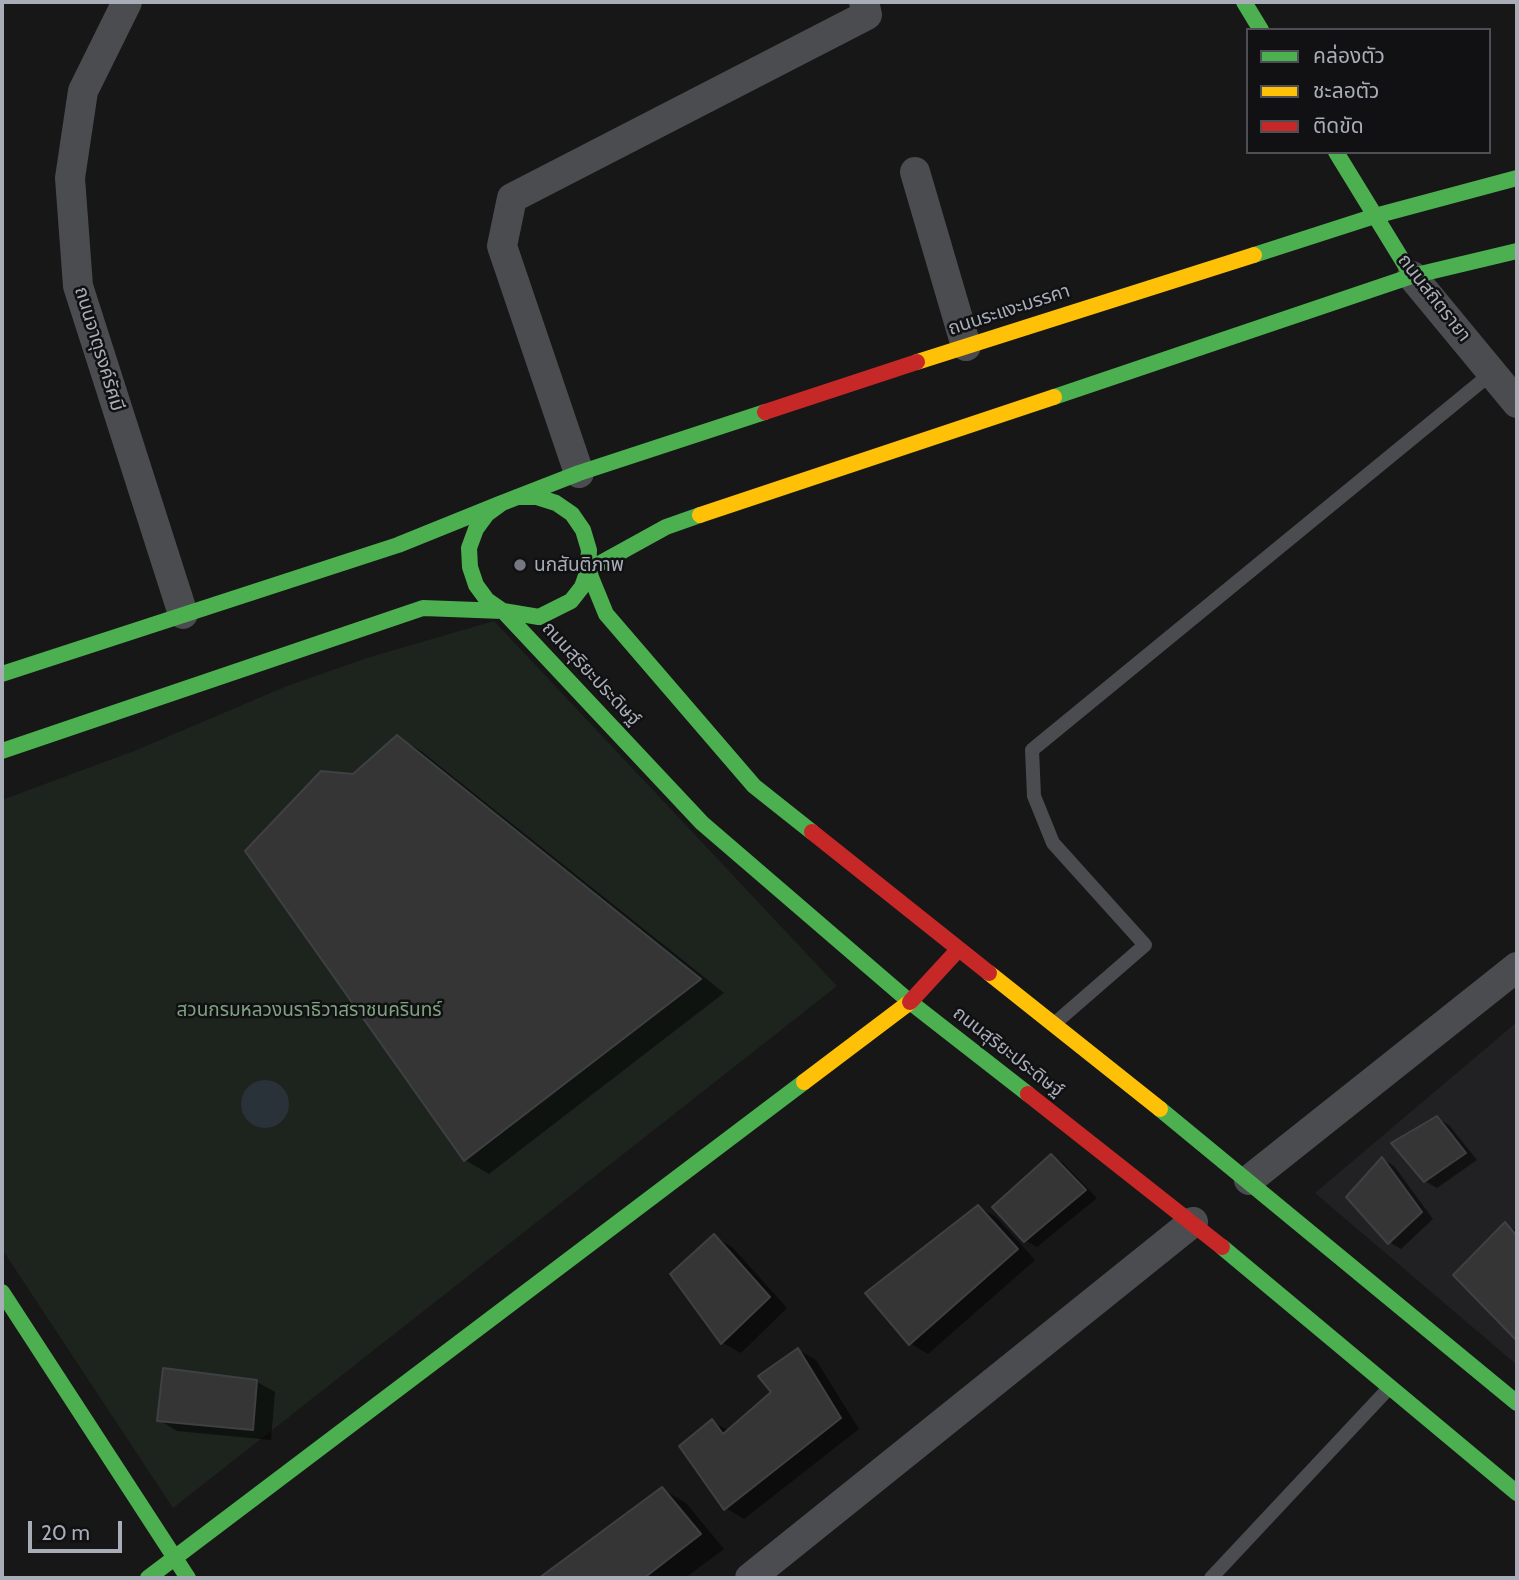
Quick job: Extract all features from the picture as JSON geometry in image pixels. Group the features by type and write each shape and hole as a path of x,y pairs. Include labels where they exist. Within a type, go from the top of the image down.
{"main road":[{"path":"1244,2 1260,28"},
{"name":"ถนนสถิตรายา","path":"1337,154 1412,276"},
{"name":"ถนนระแงะมรรคา","path":"2,674 398,545 579,473 1375,216 1517,178"},
{"path":"588,570 666,527 1412,276 1517,250"},
{"path":"2,751 423,608 503,611 520,616 539,617 556,611 571,601 582,587 588,570 589,550 583,530 572,514 556,503 537,497 510,500 486,514 476,529 470,548 470,567 476,585 487,600 503,611"},
{"path":"588,570 606,614 754,786 957,951 1249,1180 1517,1403"},
{"name":"ถนนสุริยะประดิษฐ์","path":"503,611 702,822 910,1002 1193,1222 1517,1493"},
{"path":"148,1578 910,1002 957,951"},
{"path":"2,1292 188,1578"}],"street":[{"name":"ถนนจาตุรงค์รัศมี","path":"127,2 83,91 70,178 78,286 183,614"},
{"path":"579,473 502,246 512,198 867,15 864,2"},
{"path":"915,172 967,346"},
{"name":"ถนนสถิตรายา","path":"1412,276 1517,403"},
{"path":"1249,1180 1517,967"},
{"path":"750,1578 1193,1222"}],"lane":[{"path":"1052,1026 1145,945 1053,843 1034,796 1032,750 1493,372"},
{"path":"1210,1578 1390,1387"}],"shaded area":[{"path":"1517,1022 1517,1365 1315,1193"},
{"path":"265,1080 282,1087 289,1104 282,1121 265,1128 248,1121 241,1104 248,1087"}],"green space":[{"name":"สวนกรมหลวงนราธิวาสราชนครินทร์","path":"494,621 837,986 173,1508 2,1249 2,800 139,749 287,686 367,658"}],"building":[{"path":"397,735 701,979 464,1161 245,851 321,771 353,774"},
{"path":"1437,1116 1466,1153 1424,1182 1391,1143"},
{"path":"1051,1154 1086,1190 1024,1242 992,1207"},
{"path":"1382,1157 1422,1212 1388,1244 1346,1197"},
{"path":"978,1205 1018,1249 909,1345 865,1293"},
{"path":"1505,1222 1517,1236 1517,1341 1453,1275"},
{"path":"714,1234 770,1297 721,1344 670,1274"},
{"path":"798,1348 841,1418 724,1510 679,1446 712,1419 723,1434 771,1392 758,1376"},
{"path":"163,1368 257,1380 253,1430 157,1421"},
{"path":"662,1487 701,1534 644,1578 539,1578"}],"traffic: fast":[{"path":"1244,2 1260,28"},
{"path":"1337,154 1412,276"},
{"path":"1254,255 1375,216 1517,178"},
{"path":"1054,397 1412,276 1517,251"},
{"path":"517,497 537,497 556,503 572,514 583,530 589,550 588,570 582,587 571,601 539,617 503,611 487,600 476,585 470,567 469,548 476,529 487,514 502,503 579,473 765,412"},
{"path":"2,674 398,545 502,503"},
{"path":"700,515 666,527 588,570 606,614 754,786 812,832"},
{"path":"2,751 423,608 503,611"},
{"path":"503,611 702,823 910,1002 1028,1094"},
{"path":"148,1578 804,1082"},
{"path":"1160,1109 1517,1403"},
{"path":"1222,1247 1517,1493"},
{"path":"2,1292 188,1578"}],"traffic: slow":[{"path":"917,362 1254,255"},
{"path":"700,515 1054,397"},
{"path":"989,973 1160,1109"},
{"path":"804,1082 910,1002"}],"traffic: jam":[{"path":"765,412 917,362"},
{"path":"812,832 989,973"},
{"path":"910,1002 957,951"},
{"path":"1028,1094 1222,1247"}],"place":[{"name":"นกสันติภาพ","path":"520,565"}]}
